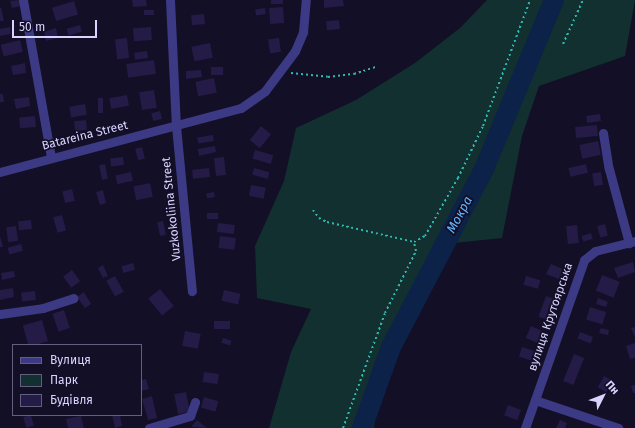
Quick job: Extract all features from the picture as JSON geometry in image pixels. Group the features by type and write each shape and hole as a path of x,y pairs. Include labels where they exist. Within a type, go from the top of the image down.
{"street":[{"path":"23,0 51,157"},
{"name":"Vuzkokoliina Street","path":"170,0 176,126 192,291"},
{"path":"176,126 241,108 265,91 282,71 295,51 303,32 306,0"},
{"name":"Batareina Street","path":"0,172 51,157 176,126"},
{"path":"603,133 609,169 632,242"},
{"name":"вулиця Крутоярська","path":"525,428 584,260 595,251 632,242"},
{"path":"0,314 43,308 73,298"},
{"path":"535,400 618,428"},
{"path":"149,428 190,416 195,402"}],"path":[{"path":"313,210 319,218 327,222 414,242 425,236 458,178 482,126 530,0"},
{"path":"562,44 583,0"},
{"path":"282,71 302,76 328,77 354,74 376,66"},
{"path":"343,428 385,313 416,251 414,242"}],"green space":[{"path":"487,0 635,0 625,56 539,86 522,136 502,238 435,245 383,343 374,428 269,428 291,352 311,309 257,298 255,246 284,181 296,128 356,100 415,63 460,28"}],"building":[{"path":"20,0 21,6 12,8 10,1"},
{"path":"132,0 146,0 147,6 133,7"},
{"path":"271,0 283,0 283,4 271,4"},
{"path":"324,0 343,0 344,6 324,8"},
{"path":"74,1 78,14 56,21 52,8"},
{"path":"1,7 4,21 0,21"},
{"path":"283,7 284,23 270,24 269,8"},
{"path":"265,8 266,14 256,15 255,10"},
{"path":"144,10 154,10 154,15 144,15"},
{"path":"204,14 205,24 192,25 191,15"},
{"path":"339,20 340,29 327,30 326,21"},
{"path":"80,25 82,32 68,36 67,29"},
{"path":"10,27 11,34 0,36 0,29"},
{"path":"151,27 152,40 134,41 133,28"},
{"path":"56,28 58,38 46,41 44,32"},
{"path":"127,38 129,58 117,59 115,39"},
{"path":"279,38 281,52 270,53 268,40"},
{"path":"20,40 23,52 3,56 1,45"},
{"path":"210,43 213,58 194,61 191,47"},
{"path":"147,51 148,58 135,60 134,53"},
{"path":"154,60 156,74 128,78 126,64"},
{"path":"25,63 26,73 13,75 11,66"},
{"path":"211,67 223,67 223,75 211,75"},
{"path":"201,70 202,77 186,79 186,71"},
{"path":"214,78 217,93 198,96 195,82"},
{"path":"154,90 157,108 142,110 139,92"},
{"path":"0,94 3,94 4,102 0,102"},
{"path":"127,95 129,106 111,109 109,98"},
{"path":"29,97 30,106 16,109 14,99"},
{"path":"98,98 103,98 103,113 98,113"},
{"path":"85,104 87,115 71,118 69,107"},
{"path":"160,111 162,119 153,121 151,113"},
{"path":"600,114 601,121 587,123 586,116"},
{"path":"35,116 36,127 20,128 19,117"},
{"path":"86,120 87,130 75,131 74,121"},
{"path":"597,125 598,136 576,138 575,127"},
{"path":"261,126 271,134 260,148 250,140"},
{"path":"213,135 214,141 198,143 197,138"},
{"path":"598,141 601,155 582,159 579,145"},
{"path":"215,146 216,152 199,156 198,149"},
{"path":"142,147 145,159 138,160 135,149"},
{"path":"255,150 273,155 271,164 253,159"},
{"path":"123,157 124,165 111,167 110,159"},
{"path":"224,157 226,175 216,176 214,158"},
{"path":"105,164 108,179 102,180 99,165"},
{"path":"586,164 588,173 570,177 568,168"},
{"path":"209,168 210,177 193,179 192,170"},
{"path":"254,168 269,172 268,179 252,175"},
{"path":"131,172 133,181 117,184 115,176"},
{"path":"601,172 603,185 594,186 592,173"},
{"path":"150,183 153,197 136,200 133,187"},
{"path":"251,185 266,188 264,199 249,196"},
{"path":"72,189 75,201 65,203 62,191"},
{"path":"103,190 106,203 100,205 96,192"},
{"path":"214,192 215,197 207,198 206,194"},
{"path":"207,213 218,213 218,219 207,219"},
{"path":"62,215 66,230 57,233 53,217"},
{"path":"31,220 32,229 19,230 18,221"},
{"path":"163,221 166,235 160,236 157,222"},
{"path":"218,223 235,225 234,234 217,232"},
{"path":"605,224 608,236 600,238 597,226"},
{"path":"577,225 579,243 568,244 566,226"},
{"path":"16,226 18,241 8,242 6,227"},
{"path":"591,233 593,239 583,242 581,236"},
{"path":"0,236 3,247 0,247"},
{"path":"220,236 236,238 234,250 219,248"},
{"path":"21,244 23,251 9,255 8,248"},
{"path":"633,262 635,272 618,278 614,268"},
{"path":"133,263 135,270 123,273 121,266"},
{"path":"551,264 569,272 564,281 546,274"},
{"path":"103,265 108,276 103,278 98,268"},
{"path":"72,270 80,281 71,288 63,276"},
{"path":"14,271 15,277 2,280 1,273"},
{"path":"602,275 620,282 614,298 596,291"},
{"path":"115,276 124,292 115,297 106,281"},
{"path":"526,276 540,280 538,289 524,285"},
{"path":"13,288 14,297 0,300 0,290"},
{"path":"160,289 174,306 162,316 148,298"},
{"path":"224,290 241,294 238,305 222,301"},
{"path":"35,291 36,300 22,301 21,292"},
{"path":"84,292 91,304 85,308 77,297"},
{"path":"546,296 557,300 550,321 538,317"},
{"path":"598,298 608,302 606,307 596,304"},
{"path":"590,307 606,312 602,324 586,319"},
{"path":"64,310 70,328 58,332 53,314"},
{"path":"42,320 48,341 38,344 28,344 23,326"},
{"path":"214,321 230,321 230,329 214,329"},
{"path":"531,326 547,333 541,345 526,338"},
{"path":"635,327 635,337 631,328"},
{"path":"601,328 609,330 608,335 599,333"},
{"path":"185,331 201,334 198,349 182,346"},
{"path":"580,332 593,337 591,344 577,339"},
{"path":"223,338 232,341 230,346 221,343"},
{"path":"635,343 635,358 630,359 626,346"},
{"path":"522,347 541,353 538,363 519,357"},
{"path":"574,354 584,358 573,385 563,381"},
{"path":"204,372 219,374 217,384 203,382"},
{"path":"604,376 613,381 606,392 598,387"},
{"path":"146,379 149,389 142,391 142,380"},
{"path":"635,385 635,393 633,393 631,386"},
{"path":"186,392 190,412 178,414 174,394"},
{"path":"152,396 157,418 148,420 142,399"},
{"path":"204,397 218,401 215,412 201,408"},
{"path":"508,405 521,410 517,420 504,415"},
{"path":"31,416 34,426 26,428 23,417"},
{"path":"81,416 84,428 68,428 66,419"},
{"path":"112,416 120,416 122,426 115,428"},
{"path":"197,420 207,428 191,427"},
{"path":"560,420 567,423 565,428 556,428"}],"waterway":[{"name":"Мокра","path":"362,428 391,347 484,169 554,0"}]}
